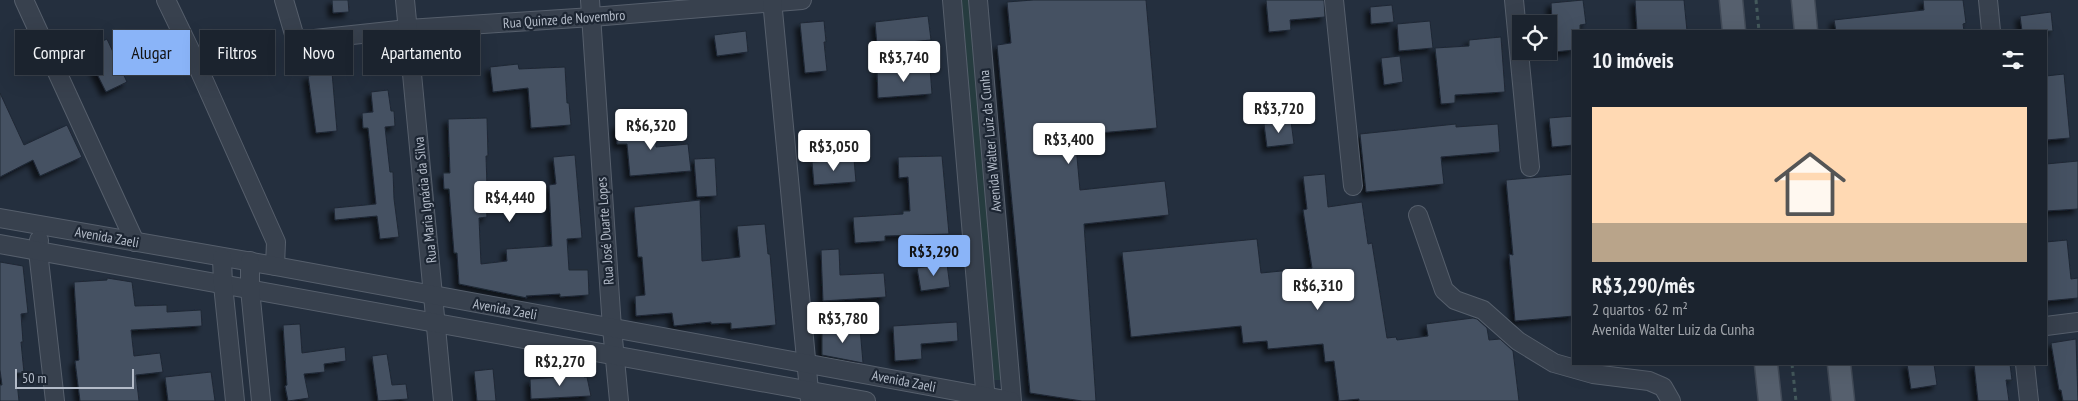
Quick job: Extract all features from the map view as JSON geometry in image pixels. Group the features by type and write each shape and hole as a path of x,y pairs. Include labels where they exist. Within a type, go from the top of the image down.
{"main road":[{"path":"1731,0 1734,30"},
{"path":"1803,0 1806,30"},
{"path":"1766,365 1770,401"},
{"path":"1839,365 1842,401"}],"street":[{"path":"24,0 135,242"},
{"path":"166,0 276,242 275,266"},
{"name":"Rua Quinze de Novembro","path":"284,0 296,41 591,8 802,0"},
{"name":"Rua Maria Ignácia da Silva","path":"405,0 443,401"},
{"name":"Avenida Walter Luiz da Cunha","path":"952,0 986,399"},
{"name":"Avenida Walter Luiz da Cunha","path":"978,0 1011,401"},
{"path":"1334,0 1353,186"},
{"path":"1514,0 1530,167"},
{"path":"1988,0 1991,30"},
{"path":"773,2 809,396"},
{"name":"Rua José Duarte Lopes","path":"591,8 612,328 619,401"},
{"path":"1418,215 1444,290 1455,300 1483,310 1518,341 1554,363 1592,374 1649,380 1663,387 1671,401"},
{"name":"Avenida Zaeli","path":"0,218 222,258 250,261 434,296 806,362 986,399 1011,401"},
{"path":"39,225 38,251 55,401"},
{"name":"Avenida Zaeli","path":"0,244 614,356 809,396 866,401"},
{"path":"222,258 235,401"},
{"path":"250,261 250,289 261,401"},
{"path":"2047,326 2078,322"},
{"path":"2025,365 2029,401"}],"path":[{"path":"1756,0 1759,30"},
{"path":"1792,365 1796,401"}],"green space":[{"path":"960,0 970,0 1002,380 992,380"}],"building":[{"path":"332,0 348,0 349,12 333,13"},
{"path":"1033,0 1146,0 1157,128 1075,135 1080,190 1165,181 1169,215 1084,224 1096,401 1082,401 1030,393 997,45 1011,43 1007,2"},
{"path":"1266,0 1324,0 1325,17 1290,20 1291,30 1269,32"},
{"path":"1583,0 1586,24 1580,25 1580,30 1572,30 1572,50 1557,52 1557,15 1552,15 1551,3"},
{"path":"1635,0 1684,0 1687,30 1637,30"},
{"path":"1923,0 1963,0 1966,23 1963,24 1964,30 1836,30 1834,20 1924,10"},
{"path":"1392,5 1394,22 1371,24 1370,7"},
{"path":"2051,12 2053,31 2022,30 2020,16"},
{"path":"928,16 931,40 877,45 875,22"},
{"path":"824,21 827,71 805,73 800,23"},
{"path":"1430,21 1433,48 1399,51 1397,24"},
{"path":"746,31 748,52 717,56 714,35"},
{"path":"1501,37 1505,92 1455,95 1455,103 1441,104 1435,48 1469,46 1469,40"},
{"path":"107,39 113,52 113,75 124,75 127,82 106,92 98,75 103,75 103,41"},
{"path":"1400,56 1403,82 1384,85 1381,58"},
{"path":"518,64 519,69 565,67 567,103 569,103 571,125 531,128 528,88 493,92 490,67"},
{"path":"930,68 932,94 878,98 877,71"},
{"path":"2064,74 2070,138 2047,140 2047,76"},
{"path":"332,75 337,131 316,133 308,76"},
{"path":"388,90 391,111 394,111 395,126 385,127 390,172 393,172 399,237 380,239 377,216 335,220 334,208 376,204 368,128 363,128 362,113 373,112 371,92"},
{"path":"0,93 24,145 67,125 82,157 40,176 33,160 0,177"},
{"path":"1572,116 1572,145 1552,147 1549,118"},
{"path":"487,118 488,156 486,156 487,187 485,187 487,217 479,218 481,264 507,261 506,249 552,246 549,185 556,184 553,157 575,155 582,238 567,239 569,270 588,270 589,295 560,297 560,294 526,296 527,298 459,284 457,253 454,253 449,189 444,189 443,173 450,173 448,119"},
{"path":"1291,121 1294,144 1267,147 1264,124"},
{"path":"655,122 656,147 688,144 691,171 630,176 627,144 617,144 616,125"},
{"path":"1456,124 1456,127 1498,124 1500,152 1441,157 1444,184 1366,192 1360,134"},
{"path":"942,156 949,234 885,236 885,241 855,243 853,217 903,214 903,211 910,211 908,177 899,178 898,157"},
{"path":"715,158 717,196 697,197 694,159"},
{"path":"854,159 856,182 814,185 812,162"},
{"path":"2078,161 2078,209 2047,211 2047,164"},
{"path":"1325,174 1328,207 1362,202 1368,244 1372,243 1387,338 1396,337 1397,340 1428,336 1426,324 1477,319 1487,328 1489,340 1500,339 1513,351 1519,401 1359,401 1359,399 1339,401 1334,361 1325,362 1323,344 1268,349 1267,341 1243,343 1241,326 1131,337 1122,252 1257,239 1261,273 1312,268 1303,210 1307,209 1303,176"},
{"path":"1572,174 1572,316 1515,321 1509,254 1513,255 1506,180"},
{"path":"700,200 702,261 740,257 737,226 765,224 768,254 770,254 776,325 731,329 731,323 711,324 711,322 674,326 672,313 636,316 635,296 645,295 642,257 638,257 634,207"},
{"path":"2067,240 2071,279 2078,278 2078,298 2047,301 2047,242"},
{"path":"839,249 840,275 884,273 886,297 823,301 821,250"},
{"path":"0,262 23,266 28,313 21,314 24,373 16,373 19,401 0,401 0,385 2,385 0,370"},
{"path":"947,264 950,287 921,291 917,268"},
{"path":"107,278 132,282 135,306 167,305 167,312 201,310 202,326 131,330 134,356 160,353 163,372 136,375 139,401 80,401 75,361 79,360 74,282 107,280"},
{"path":"957,322 958,341 921,344 922,359 895,361 893,326"},
{"path":"300,324 302,353 345,347 346,361 324,364 325,372 304,374 309,398 288,401 285,386 287,385 283,325"},
{"path":"860,328 863,363 822,355 822,331"},
{"path":"2076,339 2078,401 2063,401 2061,390 2059,390 2051,343"},
{"path":"387,354 392,385 406,384 408,399 378,401 372,356"},
{"path":"1907,365 1934,365 1937,385 1911,389"},
{"path":"1974,365 2010,365 2012,380 2006,380 2009,401 1978,401"},
{"path":"493,369 496,401 477,401 474,371"},
{"path":"211,372 215,401 168,401 165,377"},
{"path":"563,373 584,374 584,377 587,377 591,396 531,399 530,379 564,377"}]}
